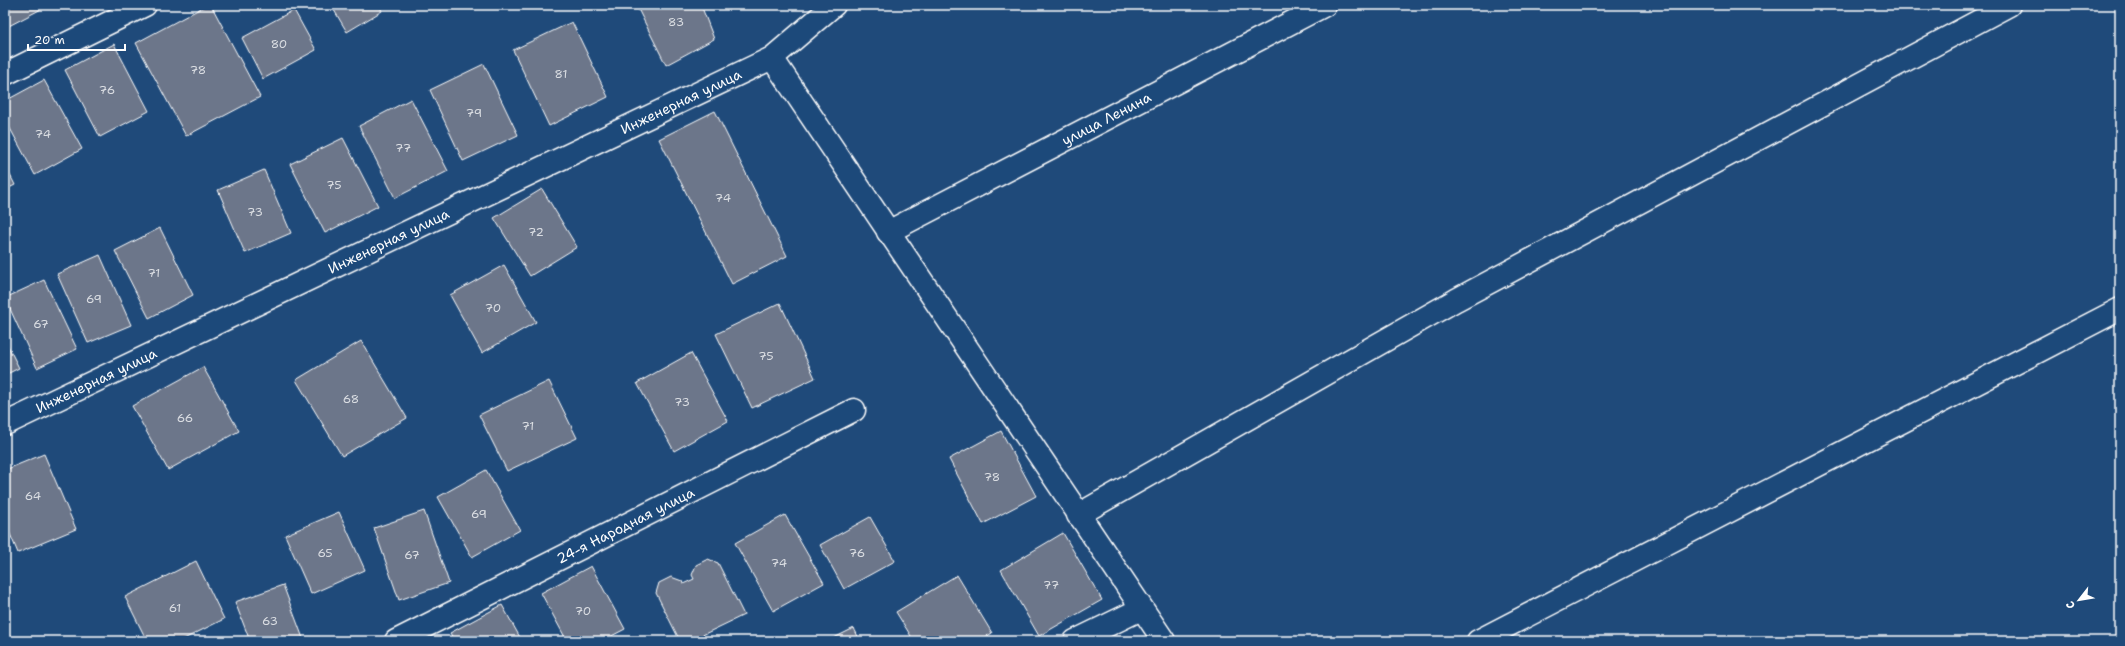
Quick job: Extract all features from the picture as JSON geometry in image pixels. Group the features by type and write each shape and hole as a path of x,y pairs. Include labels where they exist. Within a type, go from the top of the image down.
{"street":[{"path":"5,74 145,5"},
{"name":"Инженерная улица","path":"5,424 772,58 834,5"},
{"name":"улица Ленина","path":"888,232 1325,5"},
{"path":"1078,515 1456,300 2009,5"},
{"path":"772,58 1141,609 1164,641"},
{"path":"1478,641 2120,309"},
{"name":"24-я Народная улица","path":"396,641 854,410"},
{"path":"1076,641 1141,609"}],"building":[{"path":"5,5 49,5 5,28"},
{"path":"207,5 211,5 260,97 186,136 136,43"},
{"path":"331,5 379,5 382,11 347,32"},
{"path":"636,5 701,5 714,39 666,65"},
{"path":"294,10 316,50 263,79 242,38"},
{"path":"572,22 608,97 549,126 513,50"},
{"path":"114,44 149,111 100,137 65,70"},
{"path":"484,64 518,135 463,161 430,90"},
{"path":"44,80 82,149 35,175 5,119 5,101"},
{"path":"411,99 448,171 395,198 359,126"},
{"path":"715,111 787,256 732,284 659,139"},
{"path":"343,138 378,206 325,233 290,164"},
{"path":"5,165 15,185 5,190"},
{"path":"264,170 291,233 245,253 218,190"},
{"path":"542,189 577,247 530,276 494,218"},
{"path":"160,228 193,295 149,318 115,251"},
{"path":"100,255 131,325 88,343 57,274"},
{"path":"504,265 536,322 482,353 450,295"},
{"path":"44,280 77,349 37,368 5,298"},
{"path":"780,303 815,378 752,408 716,334"},
{"path":"5,340 19,368 5,375"},
{"path":"361,341 407,418 342,456 296,380"},
{"path":"691,353 728,421 674,451 637,383"},
{"path":"203,367 239,431 168,470 132,406"},
{"path":"549,381 577,438 507,471 479,415"},
{"path":"1001,431 1036,496 983,524 949,459"},
{"path":"44,454 76,529 18,553 5,522 5,470"},
{"path":"486,470 520,530 472,557 438,497"},
{"path":"424,511 449,583 399,600 374,528"},
{"path":"339,512 365,570 311,594 285,535"},
{"path":"785,515 824,583 773,611 735,543"},
{"path":"870,517 895,561 844,589 820,545"},
{"path":"1063,533 1102,600 1039,636 1001,570"},
{"path":"708,559 718,563 744,615 690,641 680,641 656,593 659,583 671,577 682,581 683,584 694,579 692,575 696,565"},
{"path":"196,561 224,619 180,641 147,641 125,597"},
{"path":"591,566 625,629 602,641 567,641 541,593"},
{"path":"957,575 992,633 980,641 914,641 896,612"},
{"path":"283,585 304,641 250,641 235,602"},
{"path":"502,605 522,641 455,641 450,633"},
{"path":"854,628 860,641 828,641"}]}
